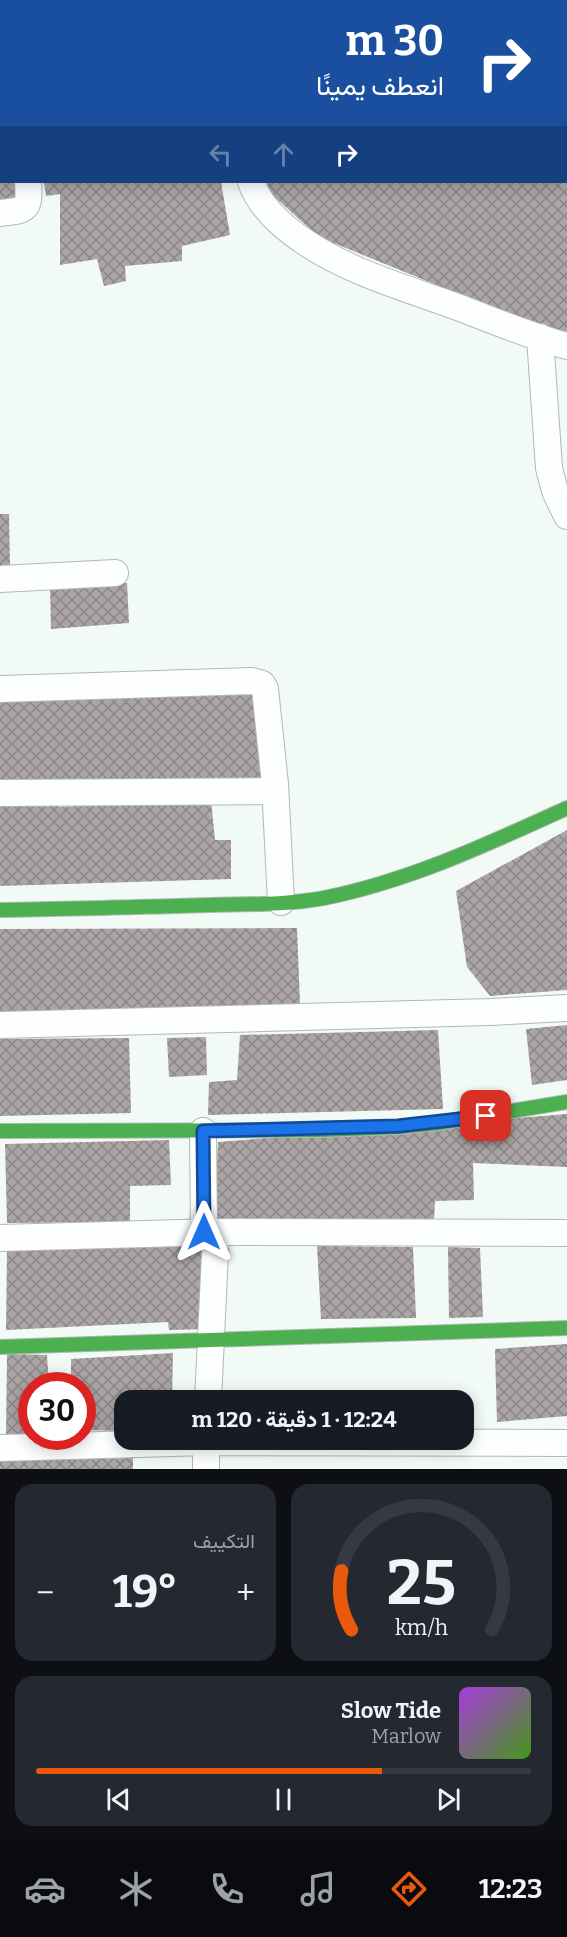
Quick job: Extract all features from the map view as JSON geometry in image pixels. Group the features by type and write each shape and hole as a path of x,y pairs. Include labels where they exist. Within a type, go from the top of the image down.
{"street":[{"path":"0,213 23,210 27,206 28,183"},
{"path":"252,183 263,203 280,223 322,252 407,288 567,346"},
{"path":"540,337 549,468 555,491 567,516"},
{"path":"0,579 115,573"},
{"path":"0,689 259,682 265,689 275,791 281,902"},
{"path":"0,793 275,791"},
{"path":"0,910 124,909 322,898 377,885 438,864 567,808"},
{"path":"0,1025 567,1008"},
{"path":"0,1131 319,1130 408,1126 509,1113 567,1102"},
{"path":"203,1131 210,1232 212,1340 209,1390"},
{"path":"0,1238 210,1232 567,1233"},
{"path":"0,1347 567,1328"},
{"path":"474,1442 567,1443"},
{"path":"0,1448 114,1444"},
{"path":"206,1450 206,1469"}],"building":[{"path":"0,183 21,183 22,199 0,201"},
{"path":"44,183 221,183 230,235 182,246 182,261 125,266 126,281 104,286 97,259 60,265 60,194 46,196"},
{"path":"267,183 567,183 567,334 549,331 319,237 269,192"},
{"path":"0,514 9,514 10,566 0,566"},
{"path":"50,583 127,583 129,623 51,629"},
{"path":"262,693 261,782 0,781 0,700"},
{"path":"0,800 59,802 59,807 211,800 215,840 231,840 231,879 0,886"},
{"path":"567,830 567,990 490,996 467,967 456,891"},
{"path":"297,928 300,1004 0,1012 0,929"},
{"path":"567,1025 567,1080 532,1085 526,1029"},
{"path":"438,1030 443,1109 208,1115 209,1082 237,1080 240,1035"},
{"path":"206,1037 207,1075 169,1077 167,1038"},
{"path":"129,1038 131,1113 0,1116 0,1039"},
{"path":"567,1114 567,1167 473,1163 474,1200 435,1201 434,1220 214,1226 218,1142"},
{"path":"169,1140 171,1185 130,1186 130,1222 7,1223 5,1144"},
{"path":"210,1246 208,1329 169,1330 168,1322 6,1330 7,1249"},
{"path":"317,1246 413,1247 416,1318 321,1319"},
{"path":"448,1247 480,1248 483,1317 449,1318"},
{"path":"567,1344 567,1416 497,1422 495,1349"},
{"path":"173,1353 172,1390 114,1390 114,1431 96,1430 96,1372 71,1372 71,1359"},
{"path":"7,1354 47,1355 48,1372 18,1372 18,1435 6,1435"},
{"path":"133,1458 133,1469 0,1469 0,1461"}],"traffic: fast":[{"path":"0,910 267,904 324,898 356,891 417,872 478,848 567,808"},
{"path":"0,1131 319,1130 398,1127 439,1123 567,1102"},
{"path":"0,1347 567,1328"}],"route":[{"path":"204,1232 203,1131 319,1130 398,1126 486,1116"}]}
